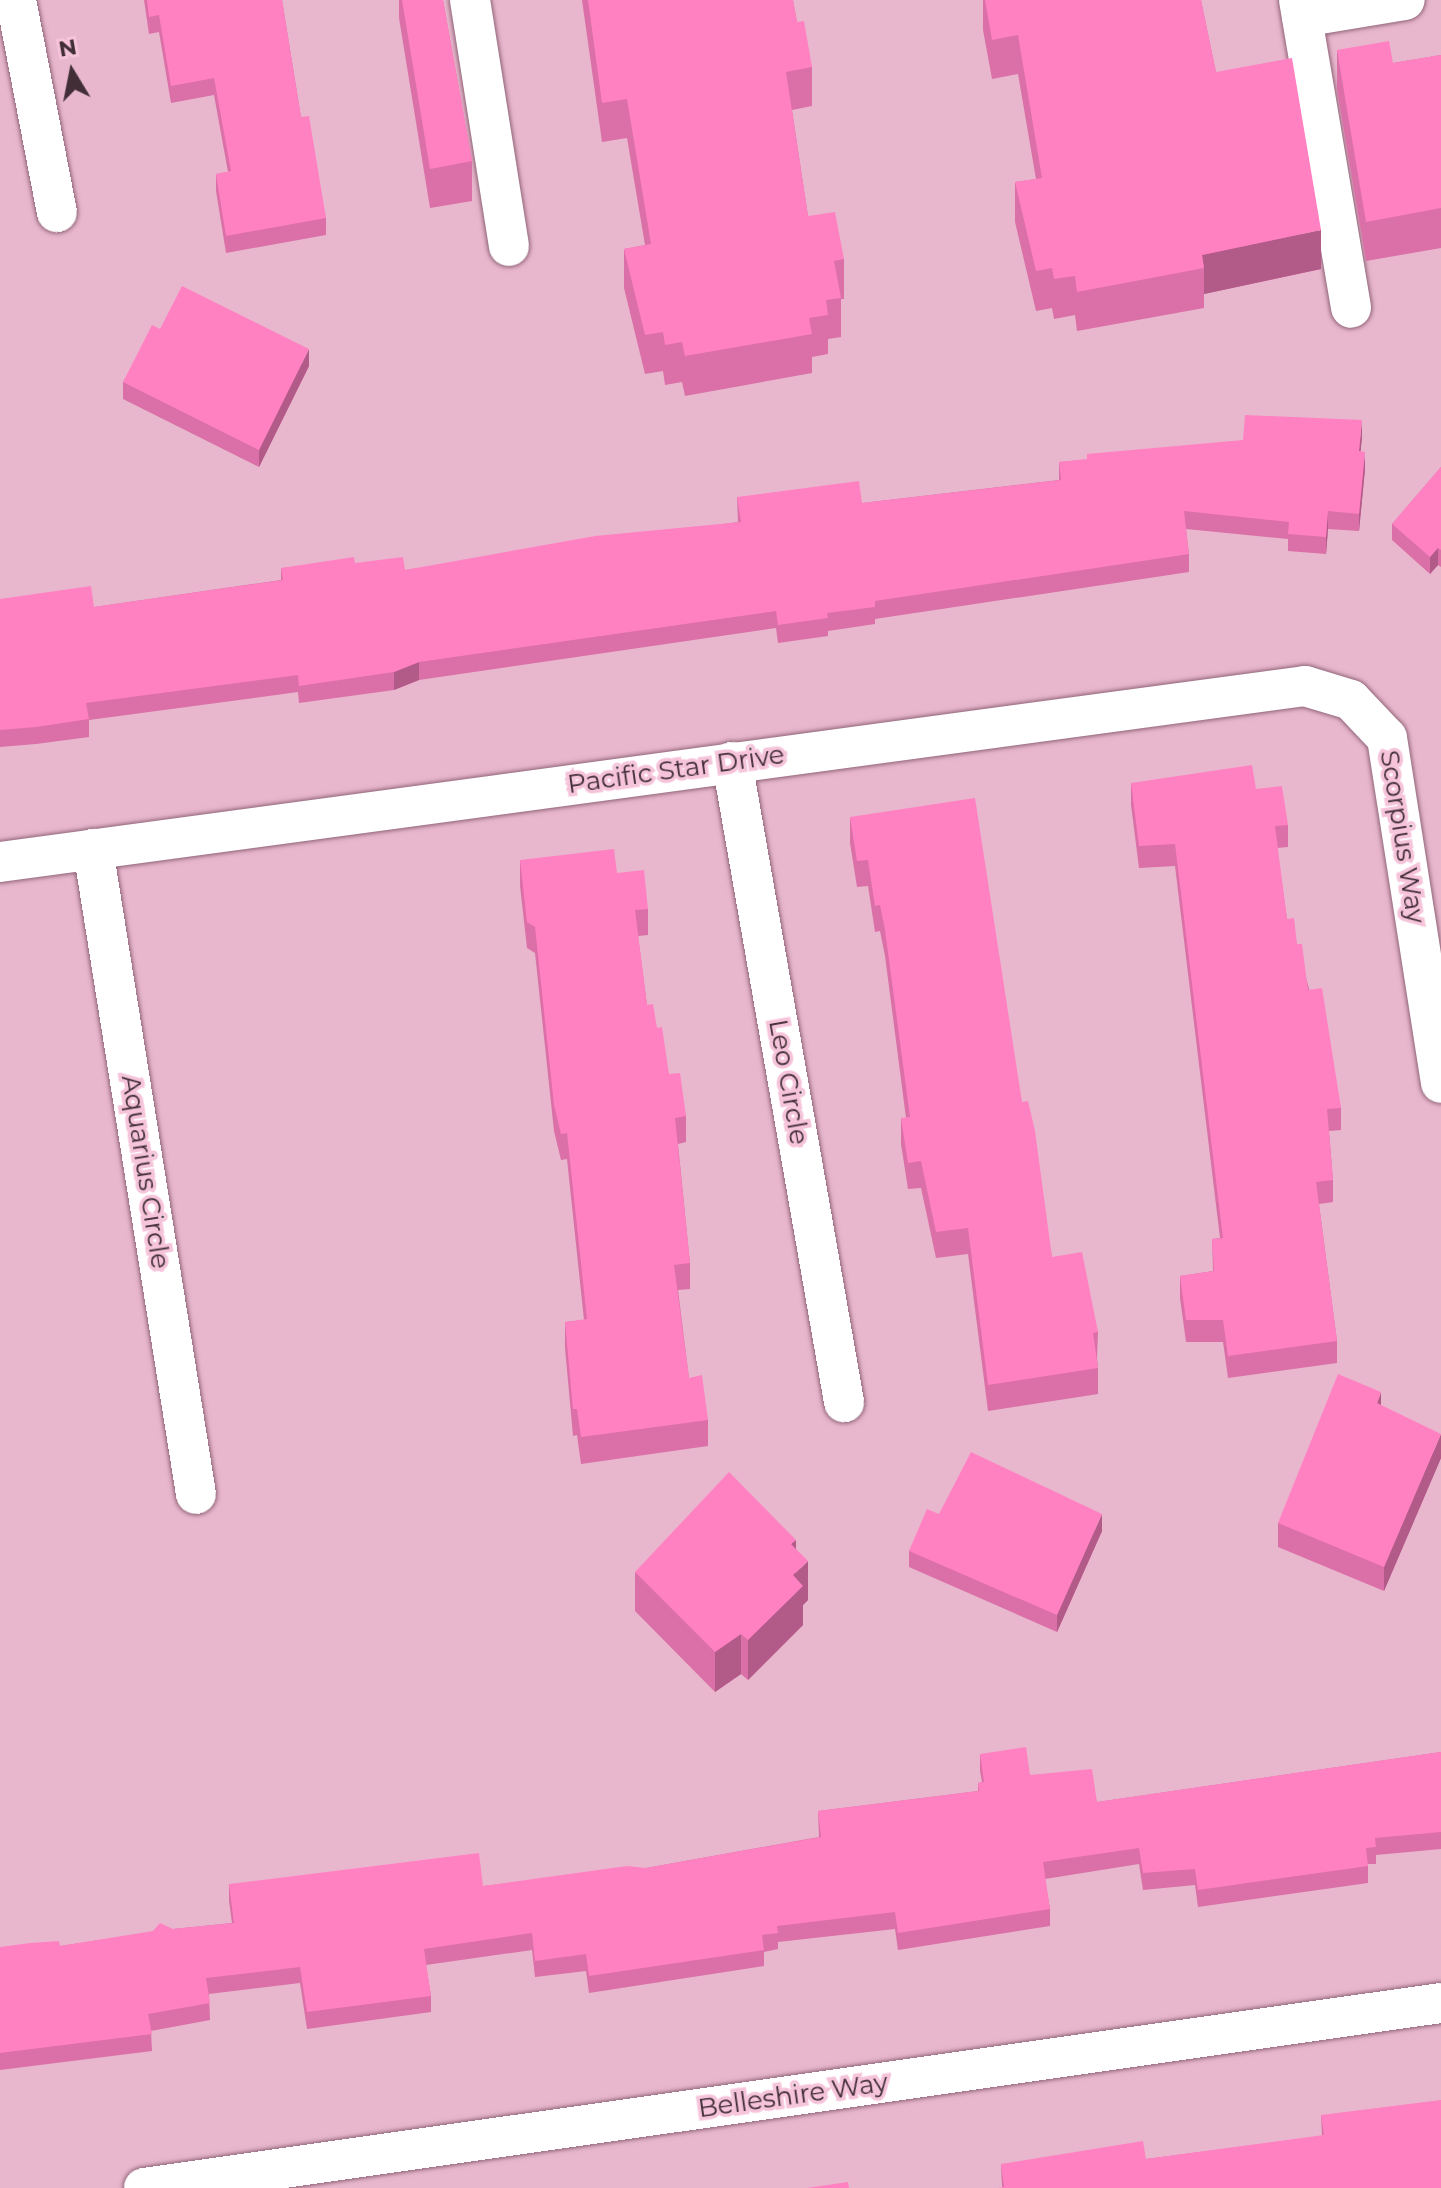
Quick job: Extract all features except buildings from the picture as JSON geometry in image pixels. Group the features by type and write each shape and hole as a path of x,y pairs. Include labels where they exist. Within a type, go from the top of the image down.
{"street":[{"path":"16,0 57,212"},
{"path":"470,0 509,246"},
{"path":"1351,308 1300,9 1405,0"},
{"name":"Pacific Star Drive","path":"0,862 1305,686 1351,700"},
{"name":"Scorpius Way","path":"1351,700 1387,738 1441,1083"},
{"name":"Leo Circle","path":"732,762 844,1402"},
{"name":"Aquarius Circle","path":"93,849 196,1494"},
{"name":"Belleshire Way","path":"144,2188 1441,2003"}]}
